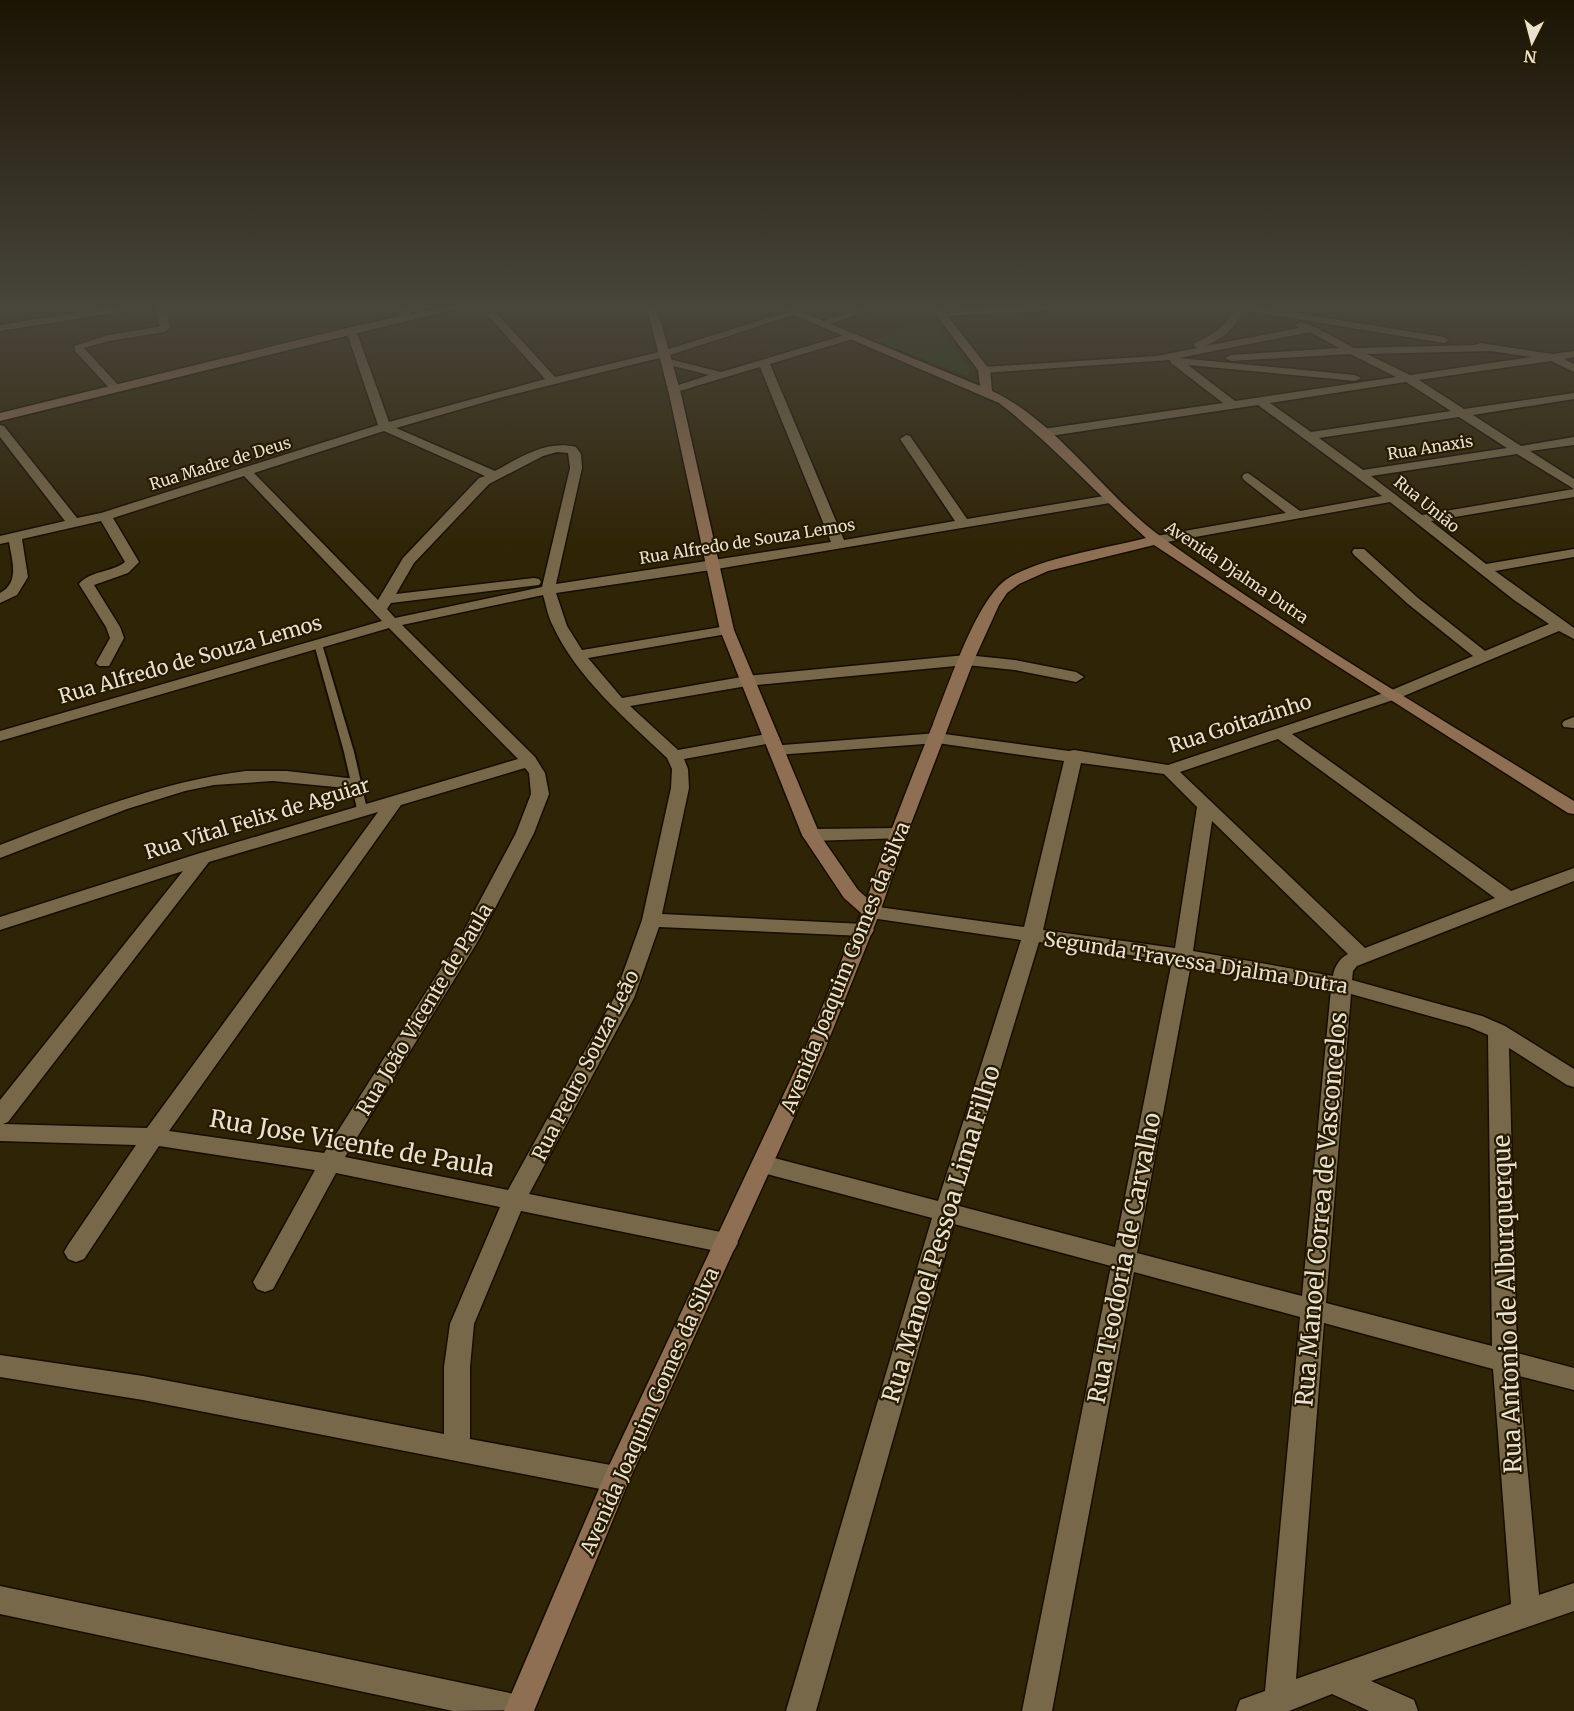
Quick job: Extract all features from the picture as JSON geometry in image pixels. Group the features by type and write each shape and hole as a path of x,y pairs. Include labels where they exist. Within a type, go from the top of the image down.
{"street":[{"path":"74,524 1,420 116,388"},
{"path":"371,388 385,427 494,475"},
{"name":"Rua Madre de Deus","path":"0,540 105,516 385,427 528,388"},
{"path":"680,388 673,390 727,630 811,835 868,921"},
{"path":"774,388 839,544"},
{"name":"Avenida Djalma Dutra","path":"973,388 1015,408 1156,540 1206,575 1574,809"},
{"path":"986,388 986,393"},
{"path":"1211,388 1232,404"},
{"path":"1043,433 1342,388"},
{"path":"1423,388 1574,485"},
{"path":"1308,436 1574,396"},
{"name":"Rua União","path":"1259,400 1394,498 1558,626 1574,635"},
{"path":"906,439 964,524"},
{"name":"Rua Anaxis","path":"1361,474 1574,441"},
{"path":"383,604 408,561 446,524 475,489 494,475 538,453 561,448 572,450 575,454 576,468 550,585 560,626 578,655 618,704 674,756"},
{"path":"247,472 308,538 383,604 391,622 529,761"},
{"path":"1248,477 1297,515"},
{"path":"1420,519 1574,493"},
{"name":"Avenida Joaquim Gomes da Silva","path":"519,1710 616,1479 815,1049 868,921 898,834 966,660 992,605 1002,590 1014,581 1043,568 1156,540 1394,498"},
{"name":"Rua Alfredo de Souza Lemos","path":"0,735 391,622 550,585 711,566 1110,499"},
{"path":"104,663 117,638 114,627 86,585 91,579 126,568 132,562 105,516"},
{"path":"0,599 12,592 21,578 15,537"},
{"path":"1359,552 1413,601 1483,657"},
{"path":"1483,569 1574,553"},
{"path":"383,604 550,585"},
{"name":"Rua Goitazinho","path":"674,756 774,744 937,738 1074,755 1169,770 1393,695 1558,626"},
{"path":"578,655 727,630"},
{"path":"618,704 747,681 966,660 1016,665 1076,677"},
{"path":"1280,733 1509,899"},
{"name":"Rua Manoel Pessoa Lima Filho","path":"801,1711 945,1214 1032,935 1074,755"},
{"name":"Rua Pedro Souza Leão","path":"457,1448 458,1367 462,1324 514,1200 624,998 642,951 680,788 680,769 674,756"},
{"name":"Rua Vital Felix de Aguiar","path":"0,924 362,809 529,761"},
{"name":"Rua João Vicente de Paula","path":"265,1282 330,1163 468,941 525,833 540,794 537,773 529,761"},
{"path":"1169,770 1362,956"},
{"path":"0,852 144,796 205,781 247,776 275,776 356,784"},
{"path":"76,1252 153,1137 396,799"},
{"name":"Rua Teodoria de Carvalho","path":"1037,1711 1183,956 1206,804"},
{"path":"811,835 898,834"},
{"path":"0,1116 203,858"},
{"name":"Rua Manoel Correa de Vasconcelos","path":"1279,1699 1343,970 1350,961 1362,956 1574,874"},
{"name":"Segunda Travessa Djalma Dutra","path":"651,920 868,921 1032,935 1183,956 1340,984 1475,1021 1498,1031 1574,1079"},
{"name":"Rua Antonio de Alburquerque","path":"1498,1031 1505,1361 1526,1613"},
{"name":"Rua Jose Vicente de Paula","path":"0,1132 153,1137 330,1163 726,1242"},
{"path":"763,1164 1574,1379"},
{"path":"0,1366 143,1388 616,1479"},
{"path":"1251,1711 1333,1679 1573,1597"},
{"path":"0,1600 519,1710"},
{"path":"1333,1679 1403,1711"}],"lane":[{"path":"318,644 362,809"}]}
